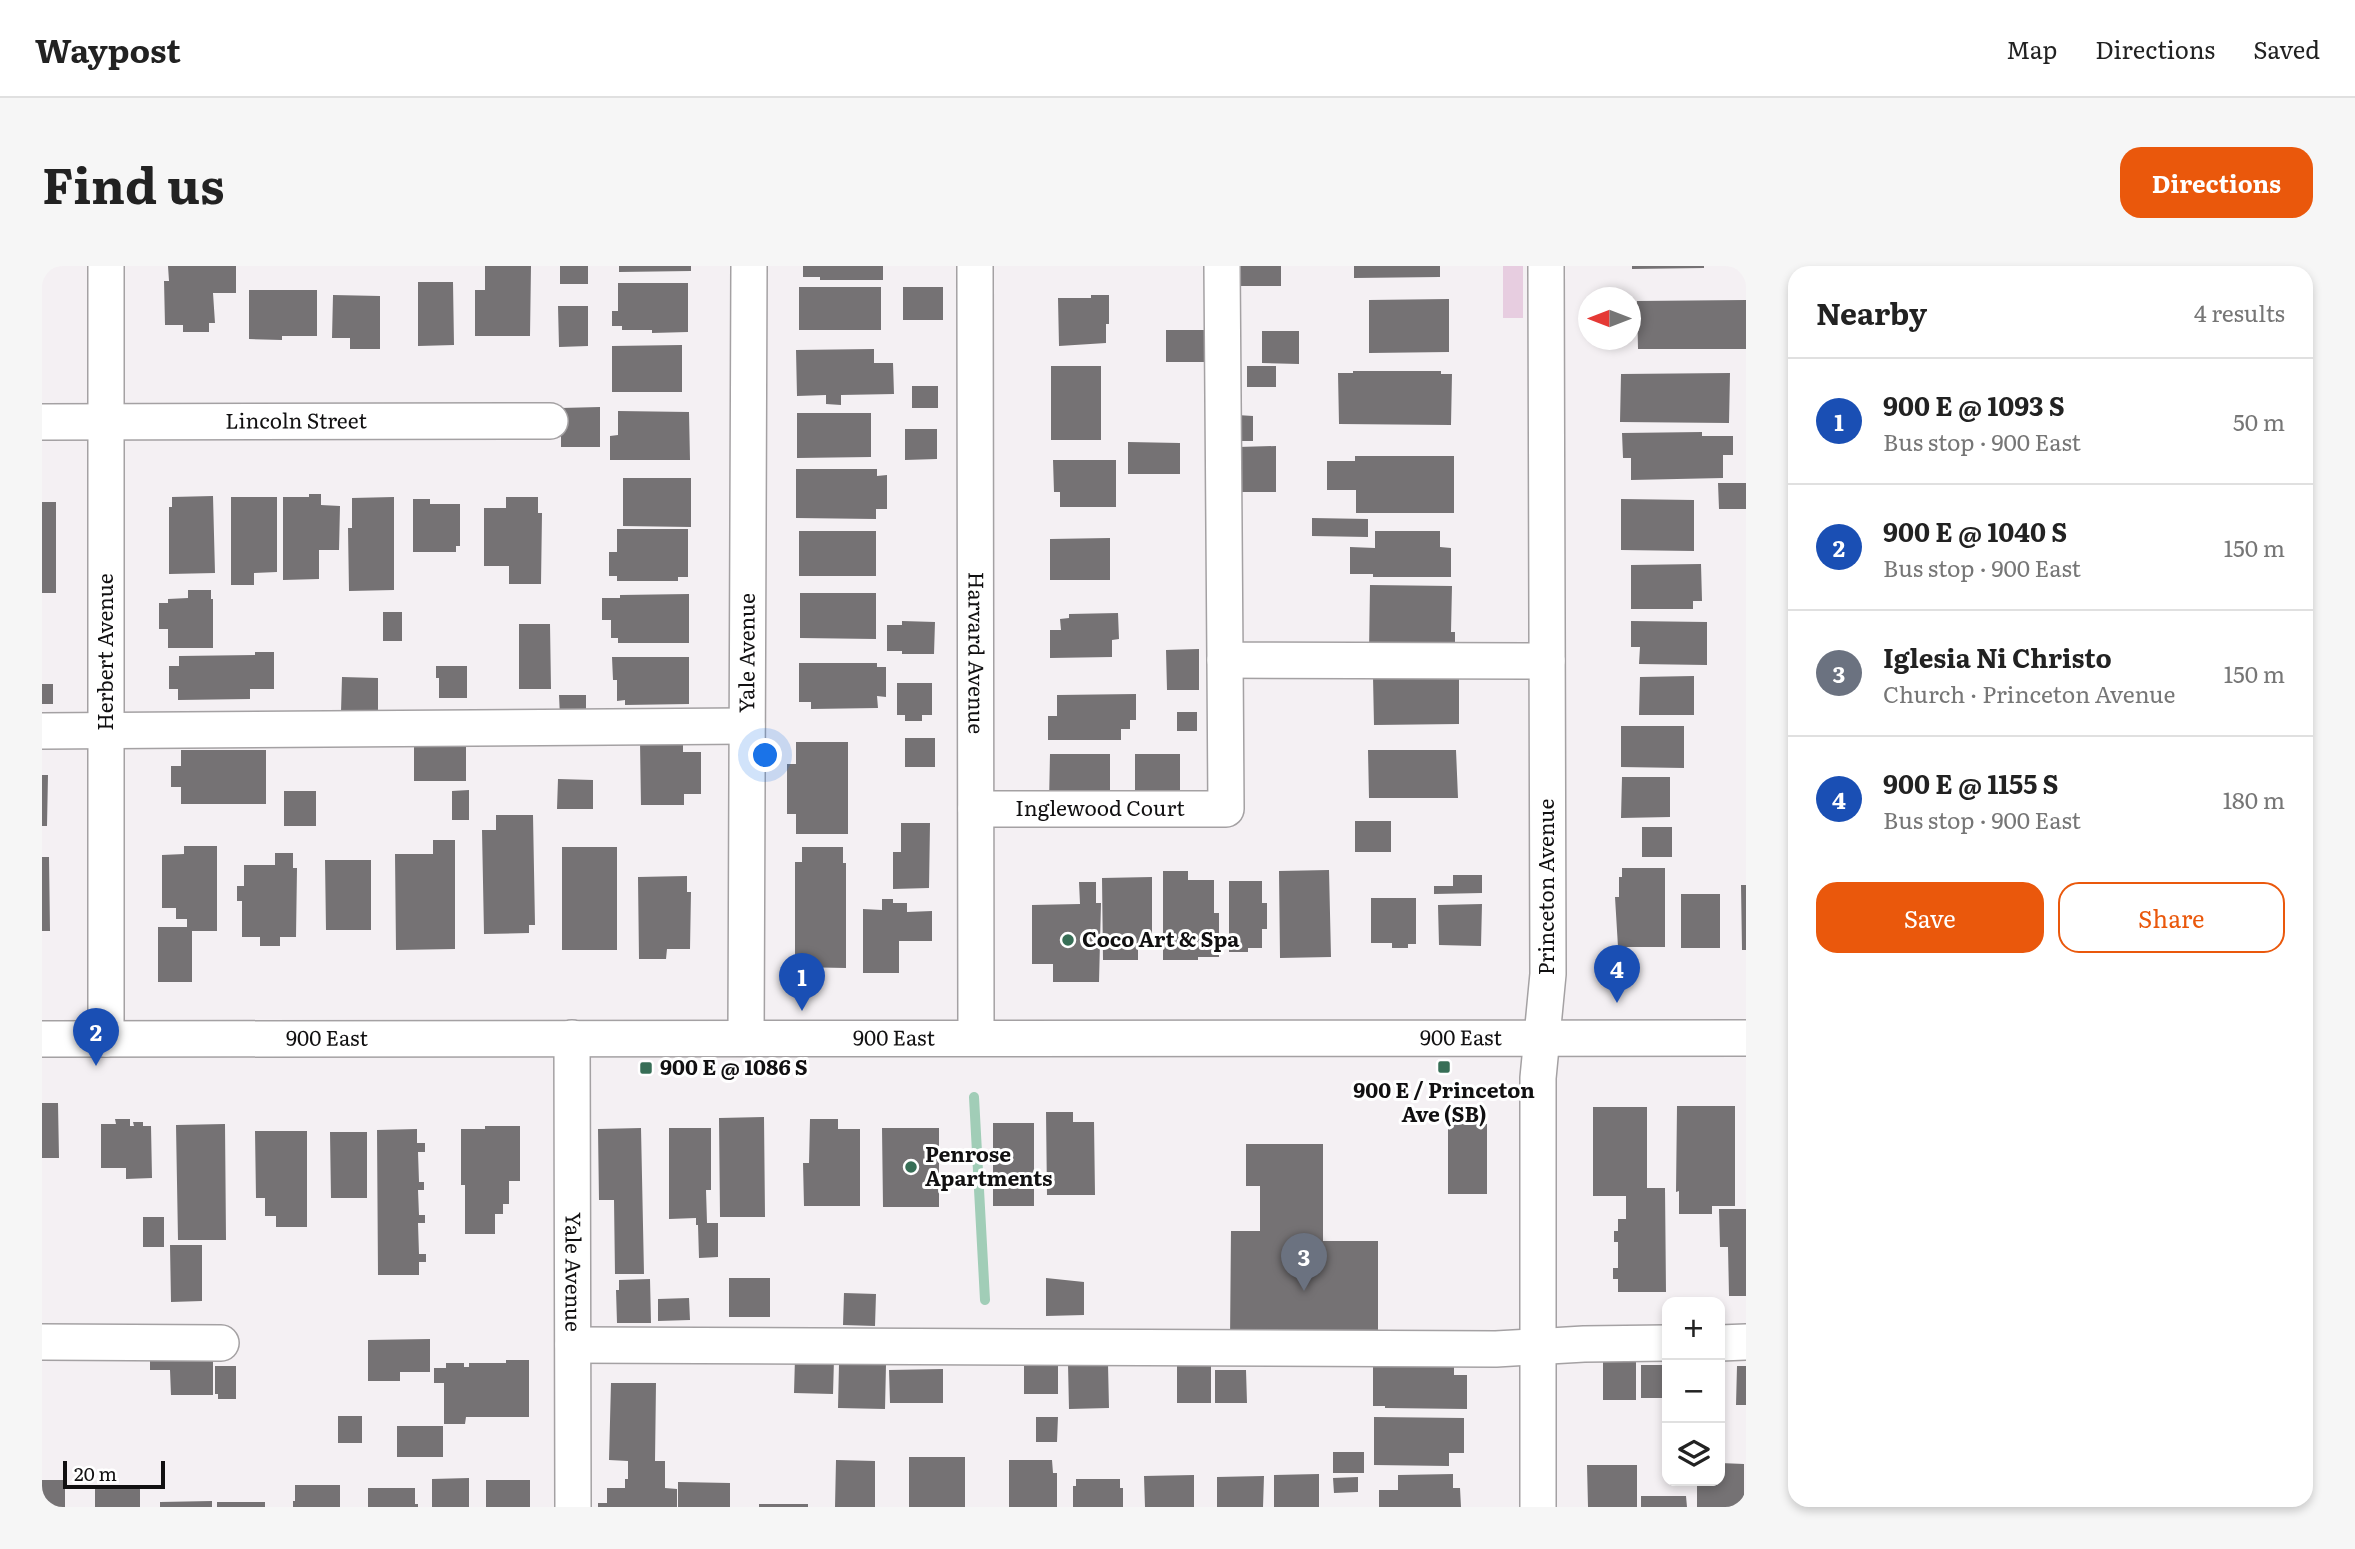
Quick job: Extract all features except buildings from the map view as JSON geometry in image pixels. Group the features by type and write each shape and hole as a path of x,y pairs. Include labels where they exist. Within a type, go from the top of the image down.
{"street":[{"name":"Herbert Avenue","path":"106,266 106,1039"},
{"name":"Yale Avenue","path":"746,1038 749,266"},
{"name":"Harvard Avenue","path":"975,266 976,1038"},
{"path":"1222,266 1226,660 1547,661"},
{"name":"Princeton Avenue","path":"1538,1507 1538,1078 1548,974 1546,266"},
{"name":"Lincoln Street","path":"42,422 550,421"},
{"name":"Inglewood Court","path":"976,809 1226,809 1226,660"},
{"path":"42,731 747,726"},
{"name":"Yale Avenue","path":"572,1038 573,1507"},
{"name":"900 East","path":"42,1039 1746,1038"},
{"path":"42,1342 221,1343"},
{"path":"1725,1343 1746,1342"},
{"path":"573,1345 1538,1349 1584,1344 1662,1343"}],"shaded area":[{"path":"1503,266 1523,266 1523,318 1503,318"}],"waterway":[{"path":"974,1097 985,1300"}],"place":[{"name":"Coco Art & Spa","path":"1068,940"},
{"name":"900 E @ 1155 S","path":"1617,1003"},
{"name":"900 E @ 1093 S","path":"802,1011"},
{"name":"900 E @ 1040 S","path":"96,1066"},
{"name":"900 E / Princeton Ave (SB)","path":"1444,1067"},
{"name":"900 E @ 1086 S","path":"646,1068"},
{"name":"Penrose Apartments","path":"911,1167"},
{"name":"Iglesia Ni Christo","path":"1304,1291"}]}
